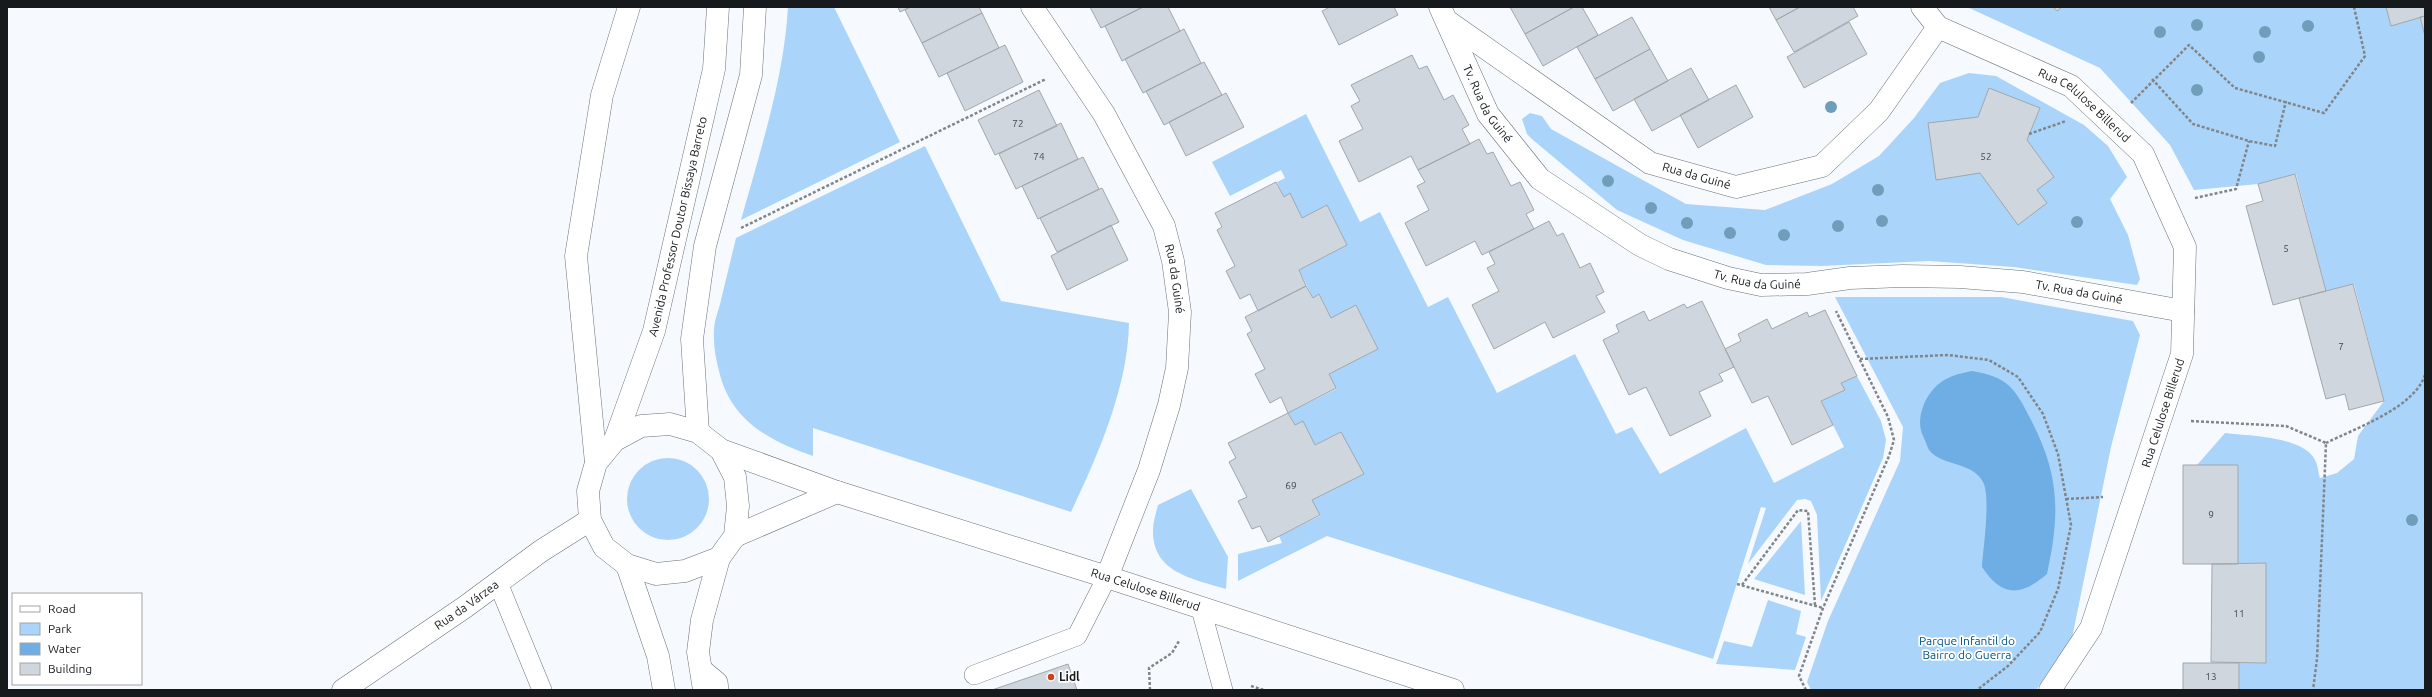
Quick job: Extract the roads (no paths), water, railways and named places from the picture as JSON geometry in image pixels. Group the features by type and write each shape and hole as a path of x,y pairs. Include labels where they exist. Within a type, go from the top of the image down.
{"street":[{"path":"629,7 602,95 576,256 596,463 588,491 590,520 604,547 627,565 656,574 685,571 719,558"},
{"name":"Avenida Professor Doutor Bissaya Barreto","path":"615,440 654,331 714,69 718,7"},
{"path":"698,432 692,339 705,246 751,75 755,7"},
{"name":"Rua da Guiné","path":"1032,7 1104,114 1164,226 1173,261 1180,312 1177,368 1169,406 1149,470 1107,577"},
{"name":"Rua Celulose Billerud","path":"1922,7 1938,27 2071,86 2091,104 2143,154 2185,247 2182,354 2091,628 2050,690"},
{"name":"Rua da Guiné","path":"1443,14 1650,163 1736,187 1822,166 1879,111 1938,27"},
{"name":"Tv. Rua da Guiné","path":"1443,14 1488,114 1540,179 1640,245 1675,262 1728,278 1761,285 1888,277 1960,277 2022,282 2183,311"},
{"path":"596,463 615,440 641,426 670,424 698,432 721,450 735,477 738,506 734,536 719,558 702,620 698,652 704,690"},
{"name":"Rua Celulose Billerud","path":"721,450 837,492 1107,577 1201,609 1453,690"},
{"path":"734,536 837,492"},
{"name":"Rua da Várzea","path":"343,690 498,583 541,551 590,520"},
{"path":"627,565 658,656 664,690"}],"lane":[{"path":"974,675 1077,636 1107,577"},
{"path":"498,583 542,690"},
{"path":"1201,609 1223,690"},
{"path":"700,667 718,682 719,690"}],"water":[{"path":"1972,371 1994,377 2009,386 2015,392 2041,440 2048,459 2055,496 2055,514 2054,532 2047,574 2037,582 2020,590 2004,588 1997,584 1989,577 1982,567 1986,511 1985,489 1983,482 1978,475 1972,471 1942,459 1929,450 1920,428 1920,420 1924,404 1932,390 1949,377"}],"place":[{"name":"Lidl","path":"1051,677"}],"park label":[{"name":"Parque Infantil do Bairro do Guerra","path":"1967,648"}]}
